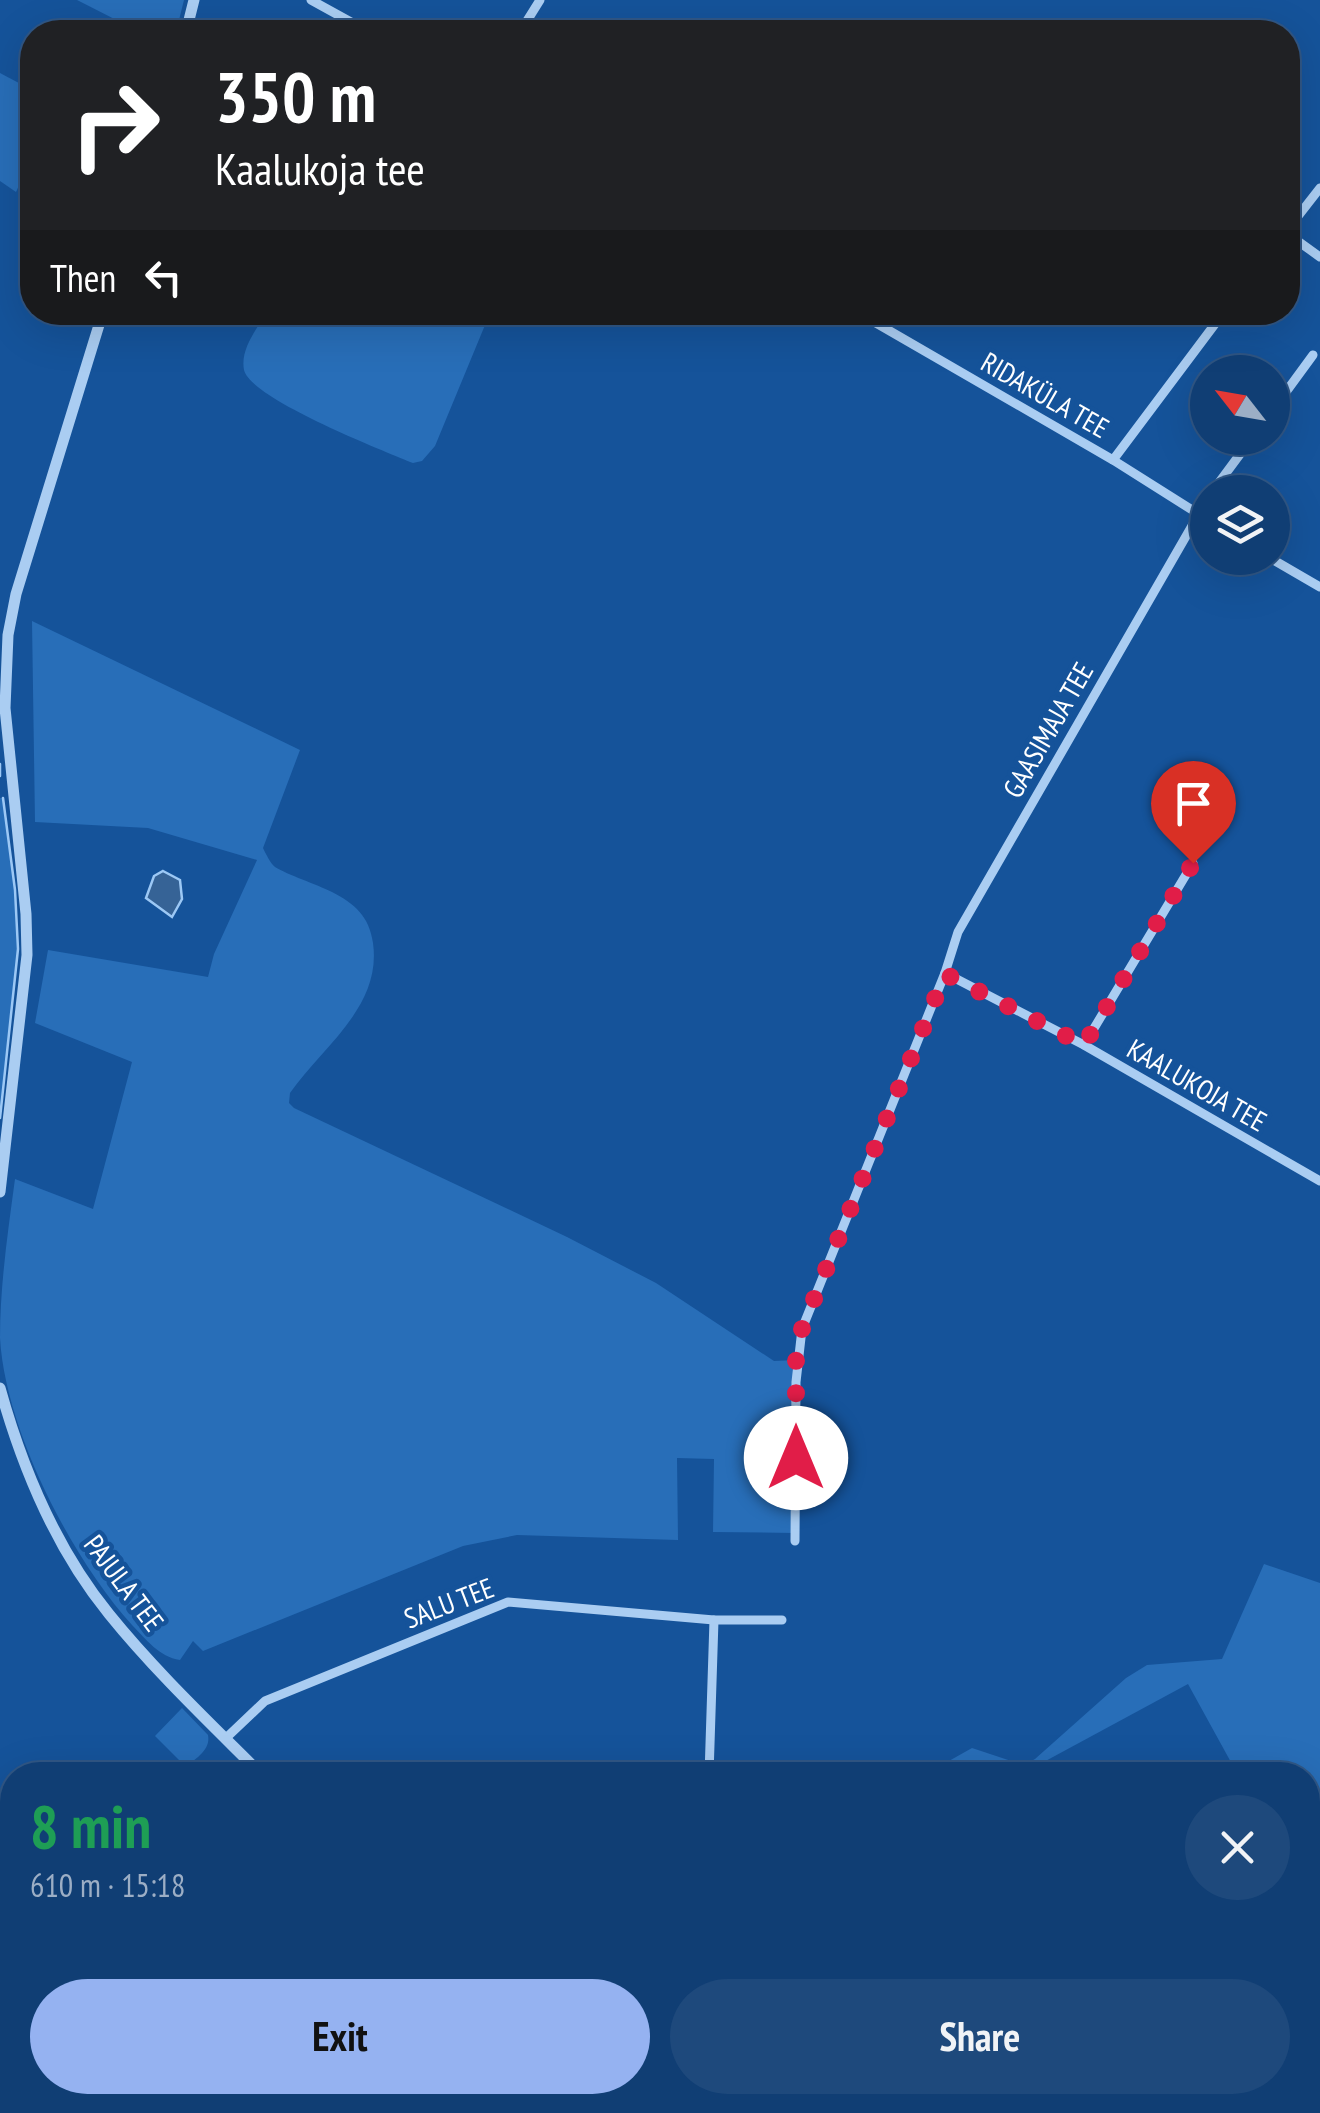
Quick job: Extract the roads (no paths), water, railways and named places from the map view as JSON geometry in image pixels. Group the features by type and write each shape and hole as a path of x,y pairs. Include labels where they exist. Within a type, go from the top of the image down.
{"street":[{"path":"311,0 347,20"},
{"path":"1300,216 1320,188"},
{"path":"1300,241 1320,257"},
{"path":"0,1192 28,955 4,708 8,635 16,594 99,325"},
{"name":"RIDAKÜLA TEE","path":"879,325 1113,460 1190,510"},
{"path":"1113,460 1214,325"},
{"path":"1290,387 1314,356"},
{"name":"GAASIMAJA TEE","path":"795,1542 796,1382 802,1329 945,974 958,932 1190,533"},
{"path":"1290,570 1320,587"},
{"path":"1084,1045 1193,863"},
{"name":"KAALUKOJA TEE","path":"945,974 1084,1045 1320,1181"},
{"name":"PAJULA TEE","path":"0,1388 19,1452 64,1546 108,1613 249,1762"},
{"name":"SALU TEE","path":"226,1738 264,1701 508,1602 714,1620 782,1620"},
{"path":"709,1762 714,1620"}],"waterway":[{"path":"0,764 0,776"},
{"path":"0,1118 18,949 3,798"}]}
